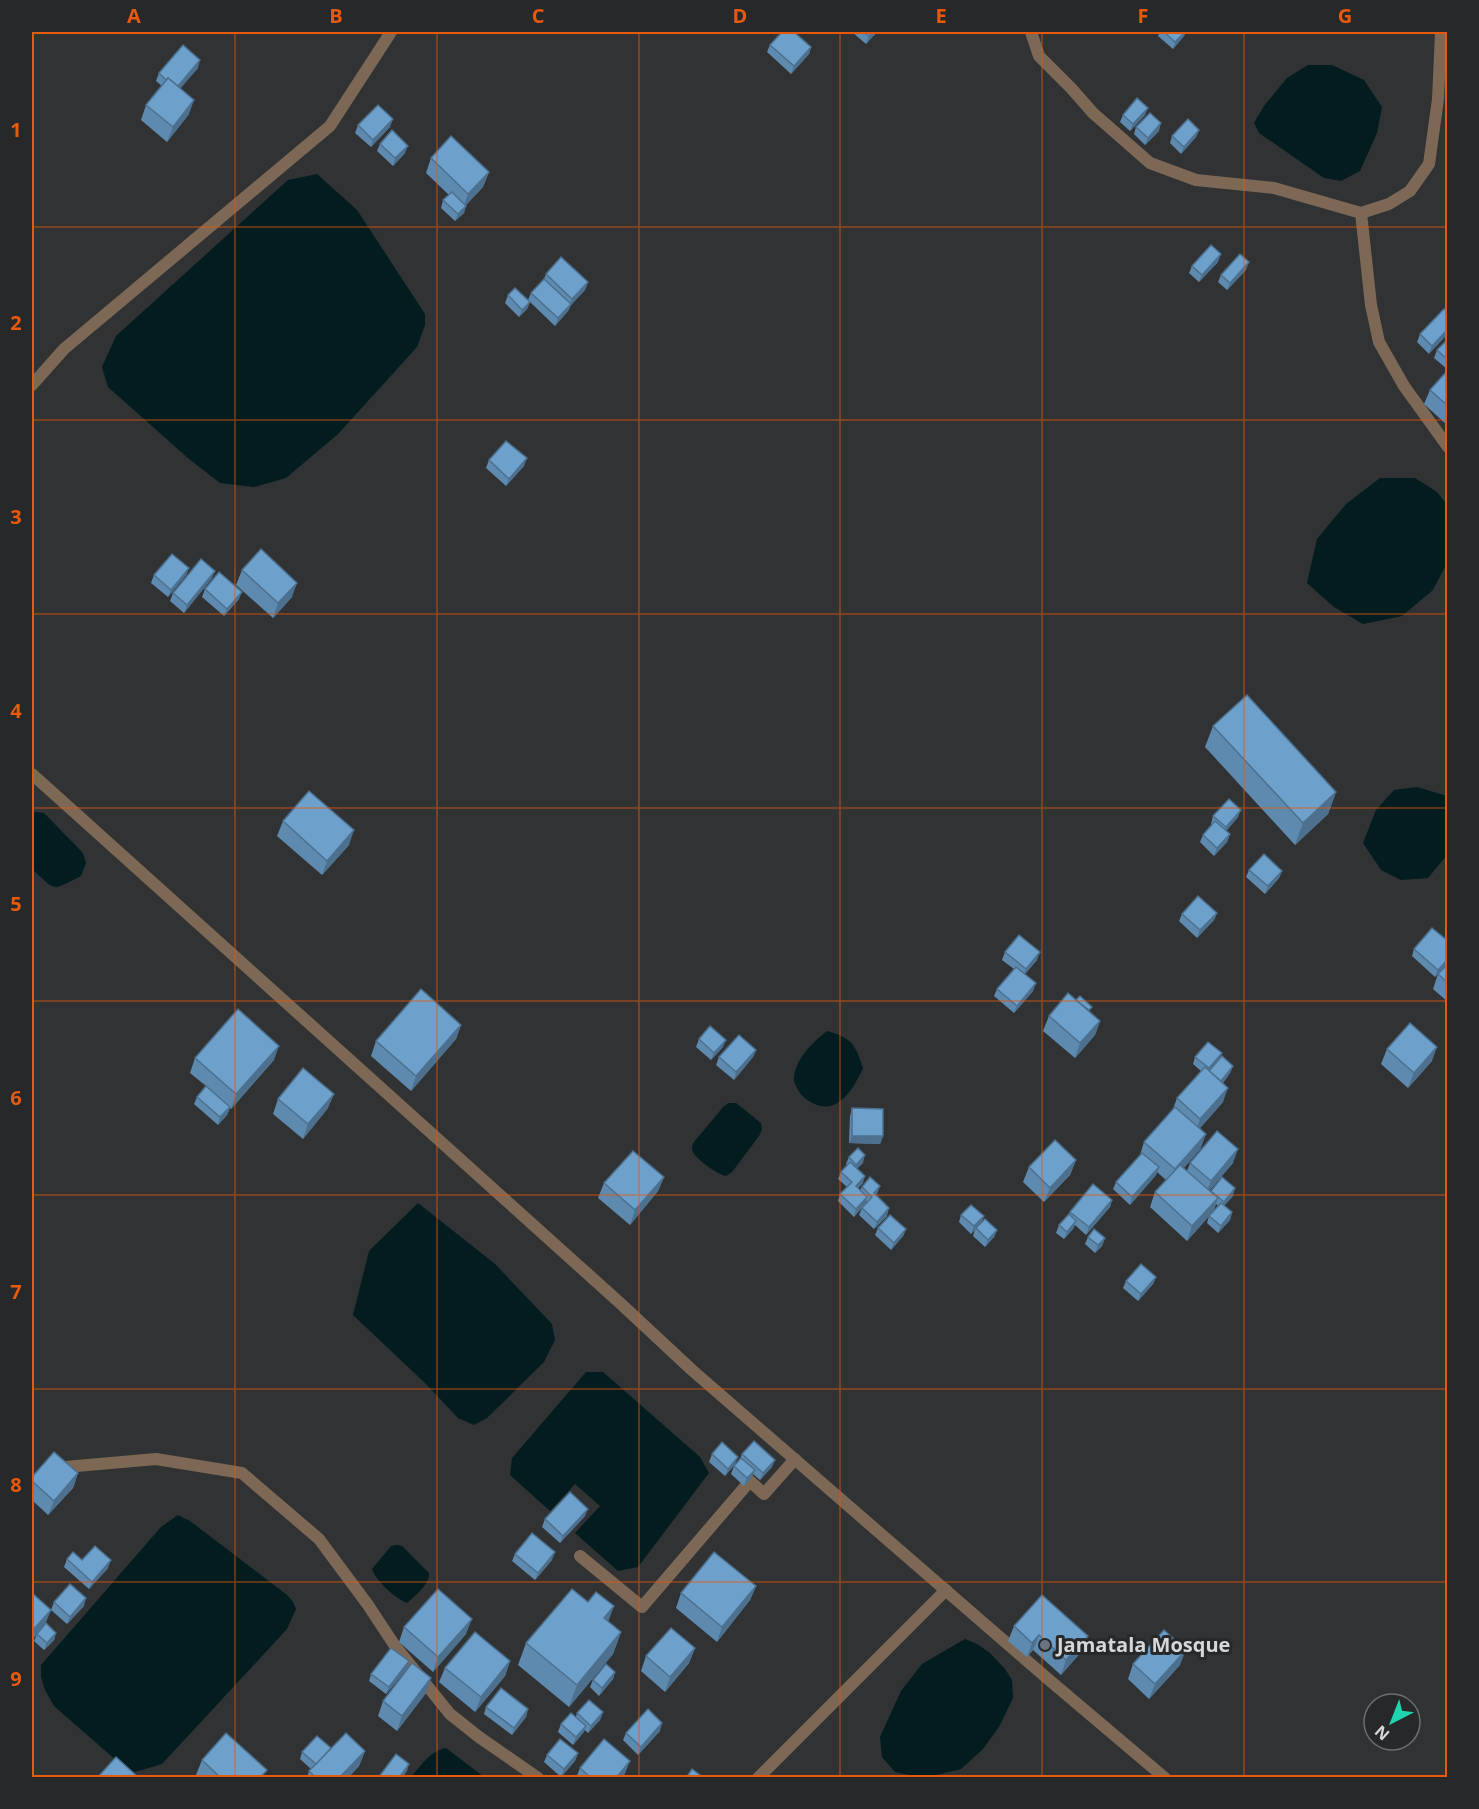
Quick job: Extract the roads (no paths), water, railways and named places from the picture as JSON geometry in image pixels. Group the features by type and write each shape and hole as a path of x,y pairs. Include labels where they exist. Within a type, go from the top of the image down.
{"street":[{"path":"32,385 64,349 330,126 391,32"},
{"path":"1031,32 1039,56 1093,113 1150,163 1196,180 1274,188 1361,213 1389,204 1410,191 1429,164 1438,99 1441,32"},
{"path":"1361,213 1371,305 1379,342 1404,386 1448,447"},
{"path":"32,774 611,1294 693,1371 1165,1778"},
{"path":"32,1484 54,1468 156,1459 242,1473 319,1539 395,1646 450,1714 538,1778"},
{"path":"580,1556 642,1607 750,1481 764,1494 795,1459"},
{"path":"758,1778 946,1590"}],"water":[{"path":"1308,65 1332,65 1364,80 1382,107 1377,133 1360,171 1341,181 1324,178 1259,133 1254,123 1264,106 1287,78"},
{"path":"317,174 357,210 425,314 425,325 417,347 338,434 286,478 254,487 220,483 189,459 108,387 102,367 116,336 288,180"},
{"path":"1380,478 1415,478 1437,492 1447,505 1447,563 1433,590 1402,616 1363,624 1334,607 1307,583 1317,539 1346,504"},
{"path":"1417,787 1447,796 1447,855 1428,878 1401,880 1381,870 1363,843 1376,810 1394,790"},
{"path":"44,813 83,853 86,863 81,876 55,887 32,869 32,814"},
{"path":"827,1031 842,1036 851,1043 863,1068 848,1094 834,1105 826,1106 816,1105 804,1098 798,1091 794,1080 797,1065 801,1059 810,1046"},
{"path":"729,1103 736,1103 761,1123 762,1130 732,1172 726,1176 702,1162 692,1148 694,1142"},
{"path":"418,1203 495,1264 552,1324 555,1340 544,1362 487,1418 474,1425 458,1418 426,1384 353,1315 369,1251"},
{"path":"586,1372 603,1372 700,1457 709,1473 638,1567 618,1571 575,1533 600,1506 575,1484 550,1511 510,1475 512,1458"},
{"path":"178,1515 190,1521 287,1595 296,1609 287,1629 162,1764 135,1772 125,1768 54,1706 45,1690 41,1677 41,1665 161,1527"},
{"path":"391,1546 402,1546 429,1573 425,1585 407,1603 386,1589 372,1569"},
{"path":"965,1639 990,1653 1012,1680 1013,1698 999,1727 983,1749 961,1769 924,1778 895,1772 882,1757 880,1737 901,1691 922,1664"},
{"path":"446,1748 484,1777 411,1777 431,1756"}],"place":[{"name":"Jamatala Mosque","path":"1045,1645"}]}
